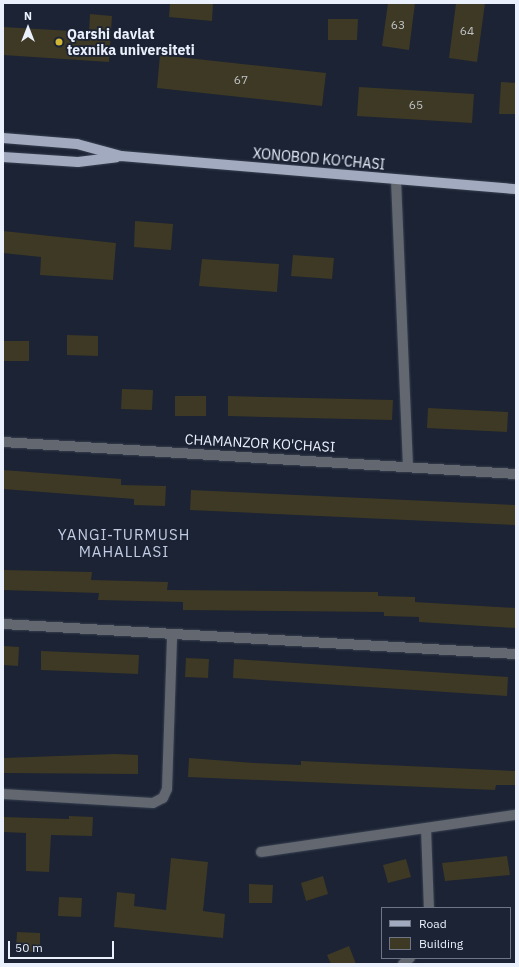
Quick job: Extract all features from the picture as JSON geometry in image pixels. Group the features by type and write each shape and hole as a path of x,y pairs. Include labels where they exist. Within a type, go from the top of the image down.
{"main road":[{"name":"XONOBOD KO'CHASI","path":"3,138 77,144 121,156 516,189"},
{"name":"XONOBOD KO'CHASI","path":"3,157 78,162 121,156"}],"street":[{"path":"396,180 408,466"},
{"name":"CHAMANZOR KO'CHASI","path":"3,442 408,466 516,474"},
{"path":"3,624 172,636 516,654"},
{"path":"3,794 153,803 163,798 167,789 172,636"},
{"path":"261,852 516,815"},
{"path":"426,828 429,907"}],"building":[{"path":"170,3 213,3 212,21 169,17"},
{"path":"388,3 415,3 409,50 382,46"},
{"path":"456,3 485,3 477,62 449,58"},
{"path":"90,14 112,16 109,62 3,55 3,27 89,32"},
{"path":"328,19 358,19 357,40 328,40"},
{"path":"160,55 326,73 322,106 157,88"},
{"path":"501,82 516,83 516,114 499,114"},
{"path":"359,87 474,94 472,123 357,116"},
{"path":"135,221 173,224 171,250 134,247"},
{"path":"3,231 116,243 113,280 40,275 41,257 3,253"},
{"path":"293,255 334,258 332,279 291,276"},
{"path":"202,259 279,264 277,292 199,286"},
{"path":"67,335 98,336 98,356 67,355"},
{"path":"3,341 29,341 29,361 3,361"},
{"path":"122,389 153,390 152,410 121,409"},
{"path":"175,396 206,396 206,416 175,416"},
{"path":"228,396 393,400 392,420 228,416"},
{"path":"428,408 508,412 507,432 427,428"},
{"path":"3,470 121,479 121,485 166,486 165,506 134,505 134,499 3,489"},
{"path":"191,490 516,505 516,525 190,510"},
{"path":"3,570 92,572 91,580 168,582 167,590 378,592 378,596 415,597 415,602 516,608 516,628 419,622 419,617 384,616 384,612 183,610 183,602 98,600 99,593 3,590"},
{"path":"3,646 19,647 18,666 3,665"},
{"path":"41,651 139,655 138,674 41,670"},
{"path":"186,658 209,659 208,678 185,677"},
{"path":"234,659 508,677 507,696 233,678"},
{"path":"115,754 138,755 138,774 3,773 3,758"},
{"path":"189,758 301,765 301,761 516,771 516,785 496,785 495,790 188,777"},
{"path":"69,816 93,817 92,836 51,835 49,872 26,871 26,833 3,832 3,817 69,819"},
{"path":"507,856 510,875 445,881 442,863"},
{"path":"171,858 208,862 203,911 225,914 223,938 114,927 117,892 135,894 134,906 166,910"},
{"path":"406,859 411,877 388,883 383,865"},
{"path":"323,876 328,894 306,901 301,883"},
{"path":"249,884 273,885 272,903 249,903"},
{"path":"59,897 82,898 81,917 58,916"},
{"path":"17,932 40,933 40,952 16,951"},
{"path":"349,946 356,964 331,964 327,955"}],"place":[{"name":"Qarshi davlat texnika universiteti","path":"59,42"}],"district":[{"name":"YANGI-TURMUSH MAHALLASI","path":"124,542"}]}
